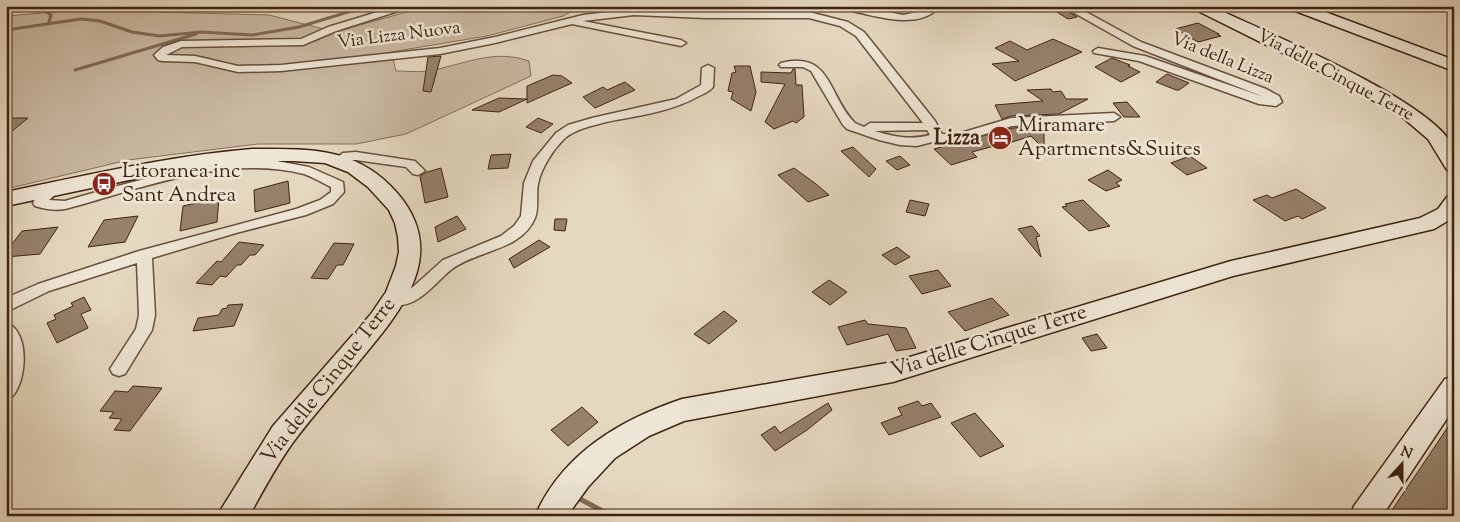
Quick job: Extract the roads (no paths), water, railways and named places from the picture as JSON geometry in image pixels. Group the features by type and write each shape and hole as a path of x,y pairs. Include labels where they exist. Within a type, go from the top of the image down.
{"main road":[{"name":"Via delle Cinque Terre","path":"1200,6 1357,83 1411,115 1426,125 1448,152 1454,166"},
{"path":"1295,6 1454,66"},
{"name":"Via delle Cinque Terre","path":"6,198 206,157 256,154 299,155 339,161 348,164 376,182 386,192 403,217 410,237 406,276 395,300 283,434 232,516"},
{"name":"Via delle Cinque Terre","path":"550,516 581,472 599,453 626,434 650,421 682,410 893,372 1231,269 1426,224 1445,214 1454,202"},
{"path":"1364,516 1454,386"}],"street":[{"name":"Via Lizza Nuova","path":"409,6 332,28 303,42 181,44 167,49 159,56 162,58 195,59 238,69 281,68 440,51 495,40 570,21 615,13 788,14 827,18 844,24 860,34 931,124 937,137"},
{"path":"788,14 816,6"},
{"path":"843,6 903,18 920,15 932,8"},
{"name":"Via della Lizza","path":"1067,6 1137,44 1262,92 1276,102 1264,101 1141,58 1098,52"},
{"path":"570,21 681,43"},
{"path":"785,65 805,64 815,69 847,122 863,130 903,141 918,142 937,137 946,140 956,139 1011,122 1114,117"},
{"path":"395,300 410,296 420,290 448,264 506,240 519,229 528,217 531,183 540,161 560,136 572,128 596,121 680,102 707,87 708,68"},
{"path":"847,122 884,128 923,127 931,124"},
{"path":"339,161 348,156 356,156 410,164 418,171"},
{"path":"6,306 22,297 67,280 181,243 314,208 334,197 338,185 331,180 292,166 250,164 176,175 65,205 56,206 40,203 42,198 56,188"},
{"path":"119,369 144,330 147,315 144,255"},
{"path":"6,394 9,390 17,348 8,333"}],"waterway":[{"path":"39,6 51,15 49,22"},
{"path":"6,30 81,19 100,21 132,32 160,36 201,32 253,35 299,27 348,12 385,6"},
{"path":"75,70 196,34"},
{"path":"578,498 612,516"}],"place":[{"name":"Miramare Apartments&Suites","path":"1000,138"},
{"name":"Litoranea inc Sant Andrea","path":"104,184"}],"district":[{"name":"Lizza","path":"957,139"}]}
